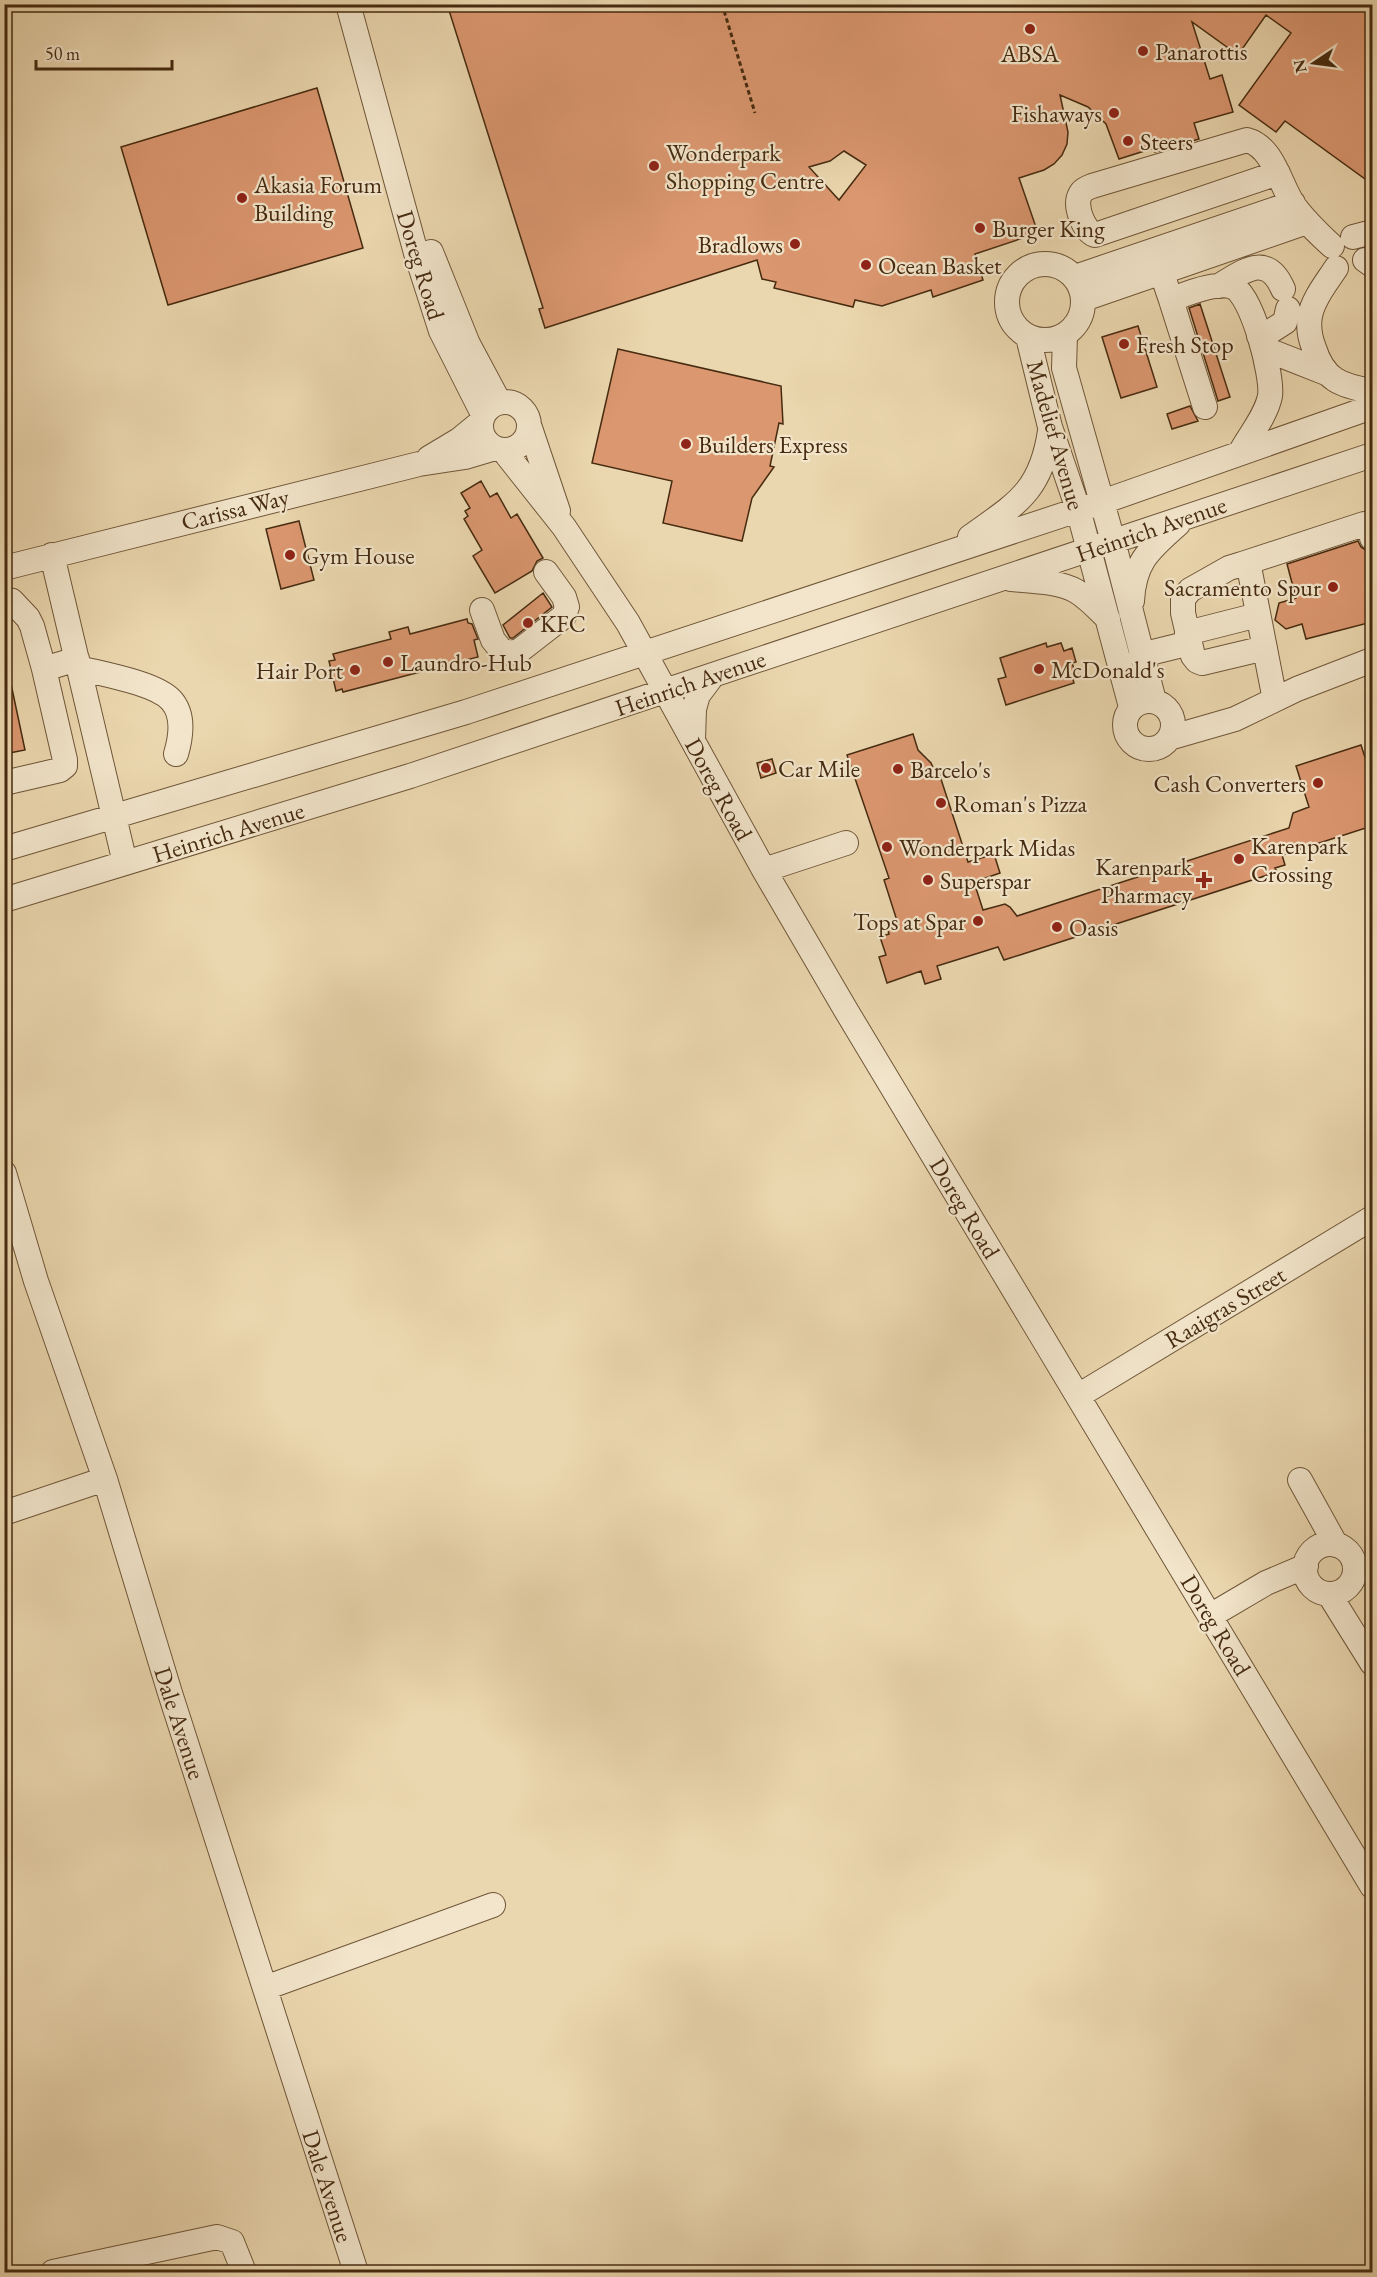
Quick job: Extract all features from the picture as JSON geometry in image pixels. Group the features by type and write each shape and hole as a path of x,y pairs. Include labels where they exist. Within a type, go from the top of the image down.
{"street":[{"name":"Doreg Road","path":"348,4 403,180 468,344 488,413 484,438 499,449 564,527 645,652 764,870 1372,1883"},
{"name":"Doreg Road","path":"360,4 403,180"},
{"path":"1278,173 1095,235 1087,231 1083,224 1078,201 1082,192 1092,186 1247,140 1261,147 1278,173 1300,212 1348,246 1310,314 1309,329 1312,343 1326,373"},
{"path":"1075,277 1154,250 1300,212"},
{"path":"1084,300 1162,273 1300,212"},
{"path":"1154,250 1205,407"},
{"path":"1055,264 1066,269 1075,277 1084,300 1083,312 1079,321 1065,336 1046,341 1028,337 1018,331 1010,318 1007,306 1008,293 1013,281 1021,272 1031,266 1055,264"},
{"path":"1219,286 1244,272 1260,267 1268,269 1277,276 1285,299 1285,322 1271,331 1262,342"},
{"path":"1171,300 1219,286 1231,286 1242,294 1262,342 1270,395 1240,453"},
{"name":"Madelief Avenue","path":"1065,336 1064,368 1113,541 1120,618 1141,655 1151,705"},
{"name":"Madelief Avenue","path":"1028,337 1050,427 1089,549 1120,618 1151,705"},
{"path":"1262,342 1347,385 1372,391"},
{"name":"Doreg Road","path":"488,413 511,402 524,411 564,527"},
{"name":"Heinrich Avenue","path":"4,849 466,712 1102,502 1372,407"},
{"name":"Carissa Way","path":"419,464 459,440 488,413"},
{"path":"499,449 511,449 524,440 529,425"},
{"path":"948,552 1027,494 1043,465 1050,427"},
{"name":"Carissa Way","path":"4,568 419,464 499,449"},
{"name":"Heinrich Avenue","path":"4,900 410,776 1372,455"},
{"path":"1005,578 1059,585 1074,590 1120,618 1139,565 1150,549 1187,517"},
{"path":"1264,648 1202,663 1197,661 1193,656 1183,613 1183,599 1190,590 1229,568 1364,524 1370,526 1372,538"},
{"path":"52,555 125,863"},
{"path":"1242,564 1250,572 1274,695"},
{"path":"482,610 493,640 501,650 510,653 519,651 564,616 567,607 564,597 546,572"},
{"path":"4,783 60,770 65,766 33,626 28,618 7,600"},
{"path":"1141,655 1258,615"},
{"path":"1297,689 1197,715 1182,714 1151,705 1124,722 1128,738 1133,744 1149,750 1157,748 1169,738 1235,719 1297,689 1372,660"},
{"path":"44,669 78,664 161,693 172,701 180,721 181,736 176,754"},
{"path":"693,741 694,709 698,695 712,675"},
{"path":"1151,705 1173,723 1169,738"},
{"path":"764,870 846,843"},
{"name":"Dale Avenue","path":"4,1173 36,1281 105,1479 170,1693 356,2272"},
{"name":"Raaigras Street","path":"1078,1396 1372,1218"},
{"path":"4,1513 105,1479"},
{"path":"1300,1480 1336,1545 1364,1567 1344,1590 1329,1594 1314,1589 1309,1582 1306,1566 1313,1551 1320,1547 1336,1545"},
{"path":"1210,1616 1266,1582 1306,1566"},
{"path":"1329,1594 1372,1664"},
{"path":"265,1988 493,1905"},
{"path":"53,2272 217,2237 232,2242 244,2272"}],"path":[{"path":"722,4 756,113"}],"building":[{"name":"Wonderpark Shopping Centre","path":"447,4 1372,4 1372,184 1285,121 1276,132 1239,105 1291,33 1266,15 1238,55 1192,22 1210,79 1222,75 1233,112 1194,123 1199,139 1155,152 1154,148 1119,159 1106,124 1088,107 1060,95 1068,132 1067,144 1062,155 1044,170 1019,178 1038,233 975,254 983,280 933,297 931,290 882,306 855,300 853,307 774,288 776,282 762,279 757,260 545,328 539,309 543,308","holes":["844,151 866,165 839,200 809,167 830,161"]},
{"name":"Akasia Forum Building","path":"317,88 363,248 168,305 121,147"},
{"path":"1200,304 1230,397 1218,401 1189,308"},
{"path":"1138,326 1157,387 1121,398 1102,337"},
{"name":"Builders Express","path":"618,349 781,386 783,424 779,423 770,466 774,467 752,498 742,541 663,523 672,481 592,463"},
{"path":"1190,406 1198,421 1172,429 1167,414"},
{"path":"481,481 490,497 497,493 511,518 517,514 543,558 537,561 532,571 495,593 473,556 482,550 464,519 468,516 465,511 470,508 461,493"},
{"name":"Gym House","path":"299,521 314,580 281,589 266,529"},
{"name":"Sacramento Spur","path":"1358,541 1361,547 1372,554 1372,559 1369,559 1372,574 1372,622 1306,639 1302,624 1286,629 1275,620 1279,603 1296,598 1287,564"},
{"path":"543,593 552,607 510,638 503,625"},
{"path":"467,619 468,623 472,624 478,639 474,640 478,657 343,692 342,689 336,691 329,661 335,660 333,654 391,639 389,632 408,627 410,634"},
{"name":"McDonald's","path":"1046,643 1047,647 1061,643 1064,651 1072,648 1076,662 1072,663 1076,675 1072,676 1074,683 1006,705 998,679 1006,677 1000,658"},
{"path":"11,684 25,750 4,754 4,685"},
{"name":"Karenpark Crossing","path":"913,734 918,750 931,763 936,774 939,773 968,862 994,854 1000,873 974,882 983,910 1005,904 1017,916 1289,828 1293,813 1309,807 1296,766 1361,745 1372,779 1372,826 1282,855 1285,865 1275,868 1277,872 1004,960 998,947 937,966 941,979 925,984 921,971 887,983 879,957 886,955 880,937 889,934 887,927 898,924 884,880 889,878 847,755"},
{"name":"Car Mile","path":"772,759 776,773 761,778 757,763"}],"place":[{"name":"ABSA","path":"1030,29"},
{"name":"Panarottis","path":"1143,51"},
{"name":"Fishaways","path":"1114,113"},
{"name":"Steers","path":"1128,141"},
{"name":"Wonderpark Shopping Centre","path":"654,166"},
{"name":"Akasia Forum Building","path":"242,198"},
{"name":"Burger King","path":"980,228"},
{"name":"Bradlows","path":"795,244"},
{"name":"Ocean Basket","path":"866,265"},
{"name":"Fresh Stop","path":"1124,344"},
{"name":"Builders Express","path":"686,444"},
{"name":"Gym House","path":"290,555"},
{"name":"Sacramento Spur","path":"1333,587"},
{"name":"KFC","path":"528,623"},
{"name":"Laundro-Hub","path":"388,662"},
{"name":"McDonald's","path":"1039,669"},
{"name":"Hair Port","path":"355,670"},
{"name":"Car Mile","path":"766,768"},
{"name":"Barcelo's","path":"898,769"},
{"name":"Cash Converters","path":"1318,783"},
{"name":"Roman's Pizza","path":"941,803"},
{"name":"Wonderpark Midas","path":"887,847"},
{"name":"Karenpark Crossing","path":"1239,859"},
{"name":"Superspar","path":"928,880"},
{"name":"Karenpark Pharmacy","path":"1204,880"},
{"name":"Tops at Spar","path":"978,921"},
{"name":"Oasis","path":"1057,927"}]}
